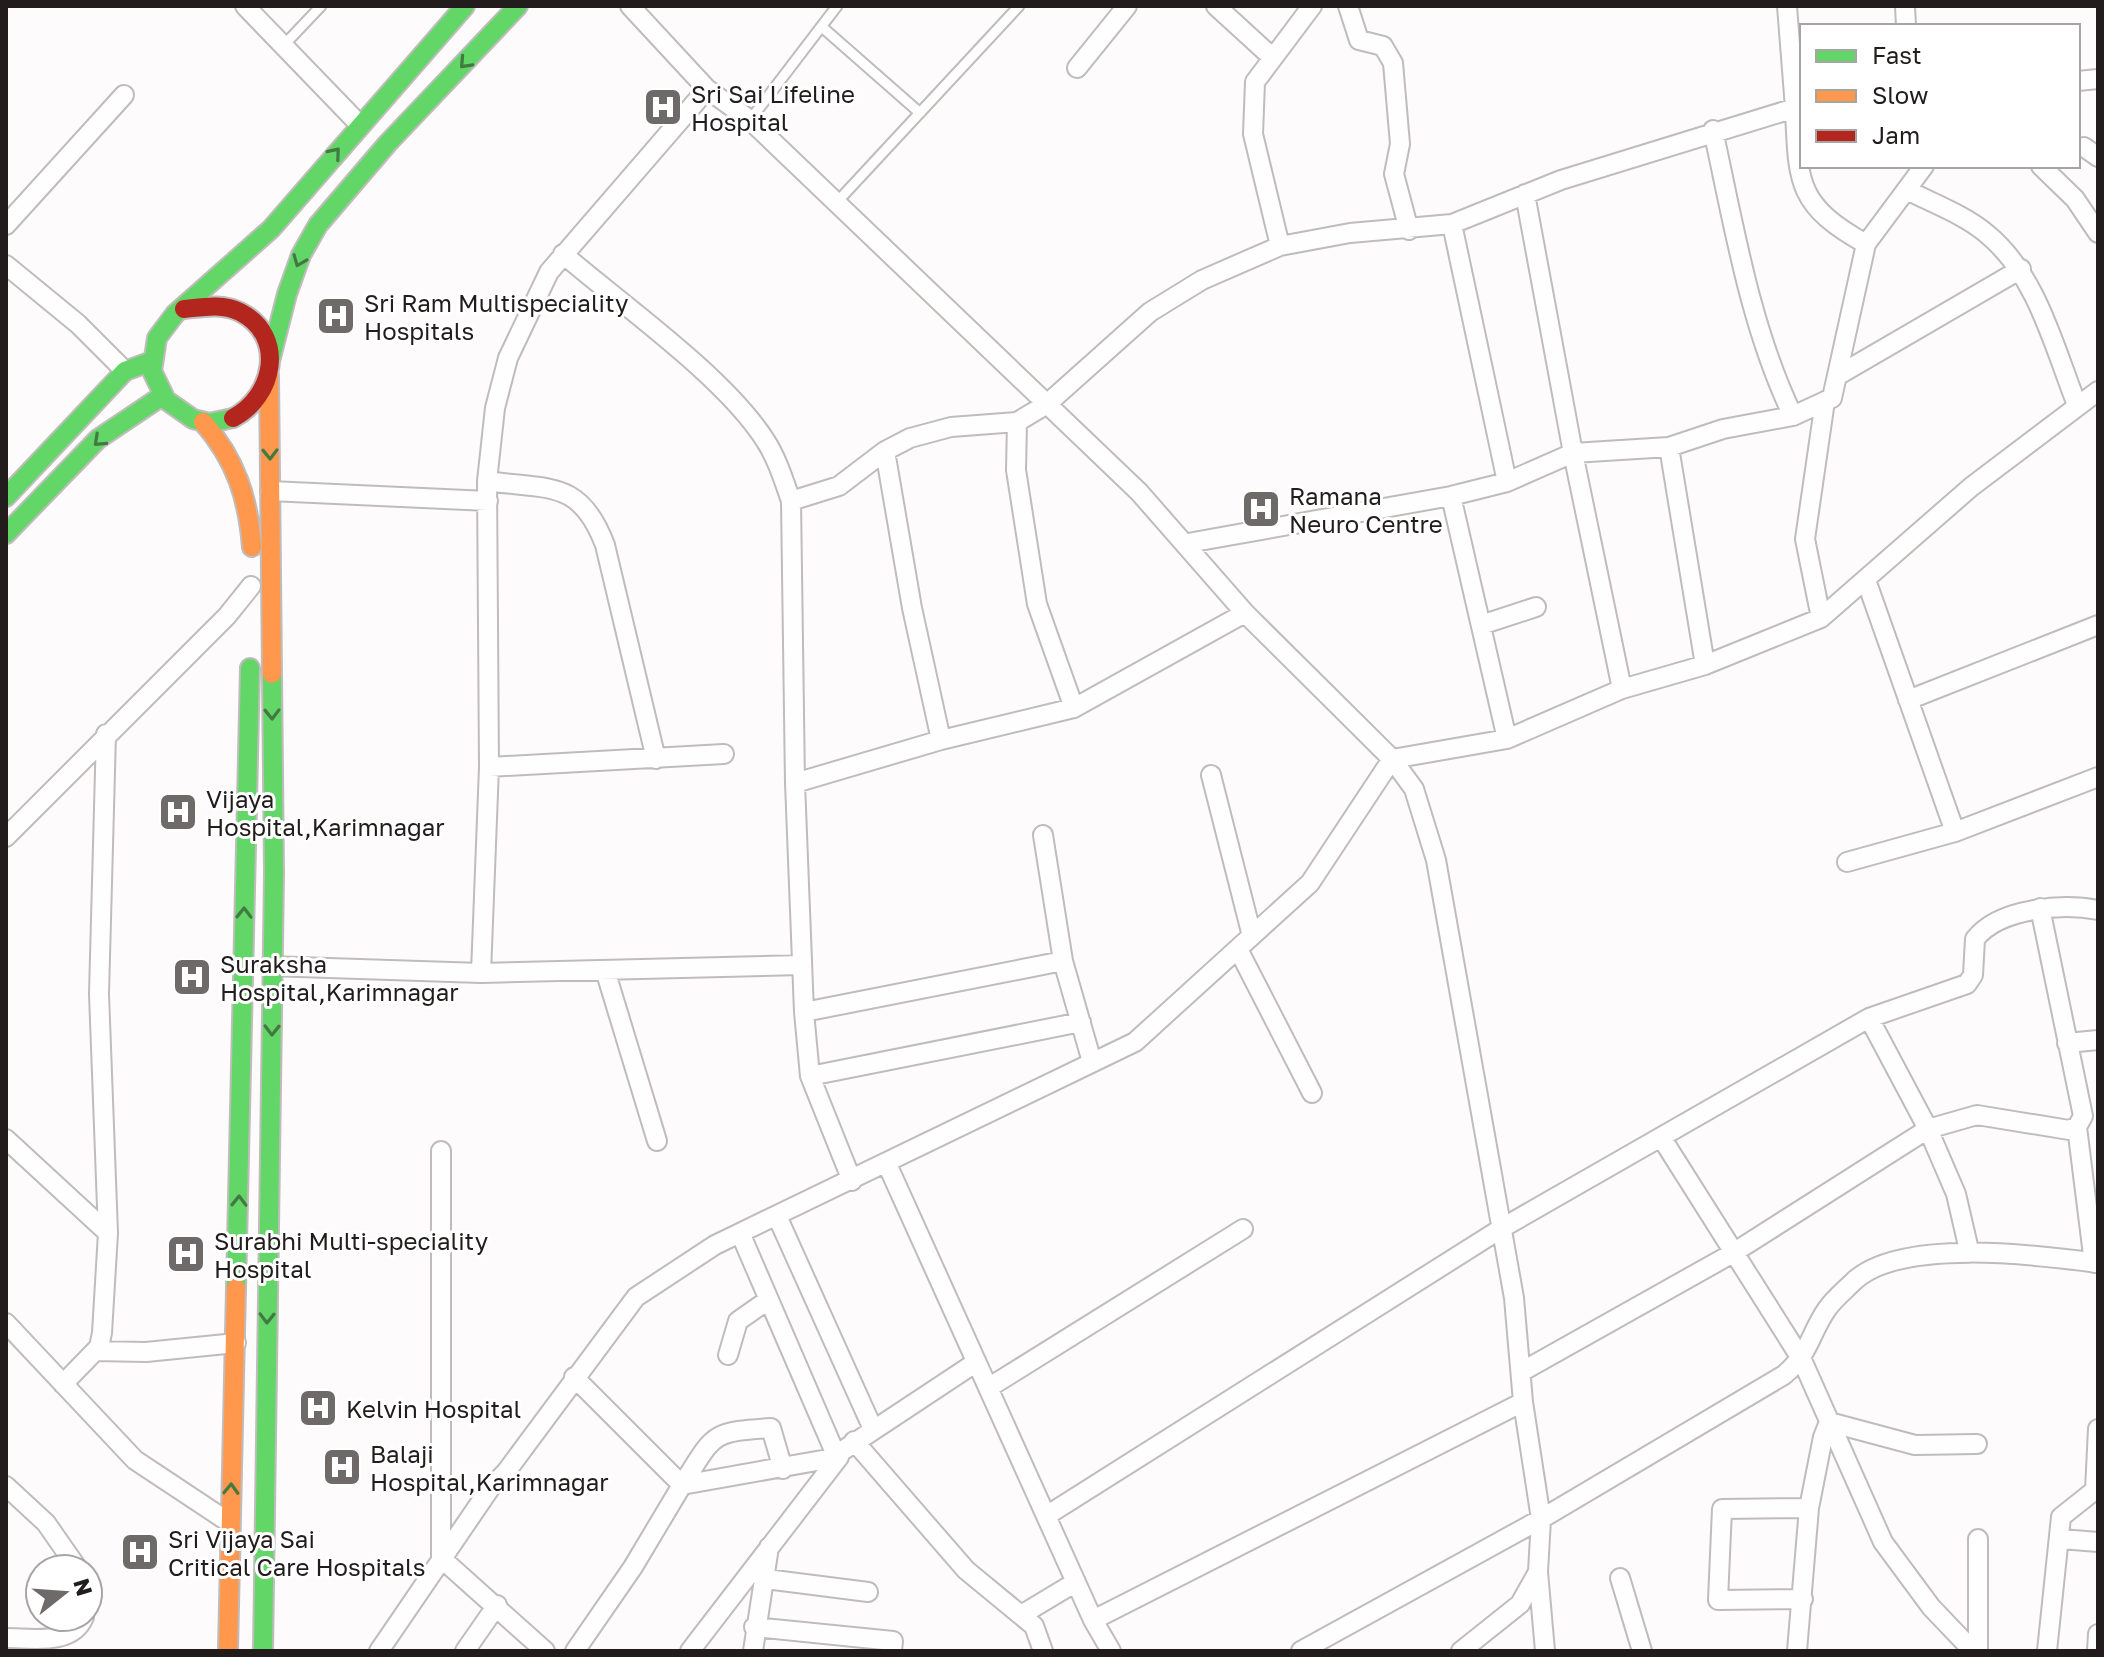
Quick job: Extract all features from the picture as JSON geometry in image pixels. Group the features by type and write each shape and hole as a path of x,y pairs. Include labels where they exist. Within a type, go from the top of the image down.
{"main road":[{"path":"269,376 261,397 245,412 225,421 203,422 180,414 162,396 154,379 152,361 156,340 167,322 257,244 465,6"},
{"path":"263,1651 273,966 271,357 291,281 318,225 388,143 518,6"},
{"path":"184,309 203,304 222,304 240,310 255,322 266,338 271,357"},
{"path":"6,497 125,371 152,361"},
{"path":"6,534 108,432 143,404 162,396"},
{"path":"203,422 225,445 244,488 252,544 251,617"},
{"path":"228,1651 250,649"}],"street":[{"path":"245,6 359,124"},
{"path":"630,6 707,89 750,120 837,202 1188,543 1245,613 1392,759 1414,789 1436,860 1502,1228 1541,1519 1538,1572 1545,1651"},
{"path":"1077,68 1127,6"},
{"path":"1216,6 1273,58"},
{"path":"1280,246 1253,134 1255,82 1312,6"},
{"path":"1348,6 1359,40 1383,46 1393,63 1400,144 1394,174 1409,230"},
{"path":"1787,6 1798,107 1797,170 1807,196 1830,224 1866,244"},
{"path":"481,973 489,767 487,481 495,408 508,358 549,272 707,89"},
{"path":"6,225 124,95"},
{"path":"791,501 839,486 885,451 910,438 940,429 1017,422 1047,404 1150,312 1202,280 1280,246 1350,233 1452,224 1525,194 1713,130 1798,107"},
{"path":"1713,130 1745,275 1776,380 1793,416"},
{"path":"1188,543 1451,496 1507,482 1573,453 1669,447 1723,429 1793,416 1832,398 1866,244 1923,168"},
{"path":"2043,168 2075,199 2098,233"},
{"path":"1907,190 1984,231 2021,269 2077,405"},
{"path":"1525,194 1573,453 1622,689"},
{"path":"1452,224 1507,482"},
{"path":"563,254 736,404 765,440 791,501 795,783 804,1012 810,1076 852,1181"},
{"path":"6,265 78,324 125,371"},
{"path":"1837,376 2021,269"},
{"path":"384,1650 441,1558 636,1297 715,1245 1135,1042 1310,883 1392,759 1507,739 1622,689 1705,665 1821,618 1971,487 2098,391"},
{"path":"1821,618 1805,539 1825,401"},
{"path":"1017,422 1016,470 1037,604 1074,708"},
{"path":"1669,447 1705,665"},
{"path":"885,451 912,608 941,740"},
{"path":"487,481 567,493 585,505 596,521 605,545 656,759"},
{"path":"270,491 488,501"},
{"path":"1451,496 1507,739"},
{"path":"1866,580 1955,832"},
{"path":"6,837 227,616 251,586"},
{"path":"1481,625 1536,607"},
{"path":"795,783 941,740 1074,708 1245,613"},
{"path":"1908,700 2098,625"},
{"path":"63,1384 95,1351 102,1333 108,1233 99,994 106,734"},
{"path":"489,767 724,754"},
{"path":"1211,775 1245,942 1312,1093"},
{"path":"1847,862 1955,832 2098,777"},
{"path":"1043,835 1063,961 1092,1062"},
{"path":"1046,1516 1502,1228 1869,1018 1967,984 1973,975 1975,939 1981,931 2040,908 2071,905 2098,910 2098,919"},
{"path":"1301,1651 1541,1519 1784,1375 1802,1360 1827,1309 1856,1279 1883,1266 1969,1250 2096,1263 2077,1127 2083,1116 2040,908"},
{"path":"804,1012 1063,961"},
{"path":"243,964 481,973 801,965"},
{"path":"605,970 657,1141"},
{"path":"1869,1018 1928,1129 1956,1194 1969,1250"},
{"path":"810,1076 1081,1022"},
{"path":"2067,1043 2098,1040"},
{"path":"1523,1371 1733,1253 1928,1129 1977,1115 2069,1130 2077,1127"},
{"path":"1661,1137 1802,1360 1883,1542 1931,1607 1976,1651"},
{"path":"6,1139 108,1233"},
{"path":"441,1151 441,1558 545,1651"},
{"path":"887,1164 1093,1620 1111,1651"},
{"path":"777,1216 873,1429"},
{"path":"988,1388 1243,1229"},
{"path":"741,1235 837,1456"},
{"path":"728,1355 738,1321 768,1300"},
{"path":"6,1323 135,1460 230,1523"},
{"path":"95,1351 146,1352 236,1343"},
{"path":"690,1651 837,1456 854,1441 975,1363"},
{"path":"574,1377 682,1485"},
{"path":"1093,1620 1523,1402"},
{"path":"1829,1422 1915,1445 1977,1444"},
{"path":"1797,1651 1809,1508 1823,1437 1829,1422"},
{"path":"575,1651 633,1567 708,1445 726,1431 771,1428 783,1469"},
{"path":"2047,1651 2061,1517 2095,1490 2098,1429"},
{"path":"854,1441 966,1570 1034,1626 1043,1651"},
{"path":"682,1485 783,1469 837,1456"},
{"path":"6,1486 46,1523 67,1553"},
{"path":"1803,1599 1718,1600 1722,1509 1809,1508"},
{"path":"1976,1651 1978,1539"},
{"path":"2061,1539 2098,1542"},
{"path":"753,1651 754,1627 770,1547"},
{"path":"1461,1651 1520,1604 1538,1572"},
{"path":"1620,1578 1642,1651"},
{"path":"766,1579 868,1592"},
{"path":"1021,1615 1076,1582"},
{"path":"465,1651 497,1605"},
{"path":"754,1627 893,1641 892,1651"},
{"path":"6,1638 64,1637 70,1633"},
{"path":"2097,1651 2098,1634"}],"lane":[{"path":"284,45 321,6"},
{"path":"750,120 837,6"},
{"path":"837,202 1019,6"},
{"path":"822,27 920,113"}],"traffic: fast":[{"path":"233,418 209,423 193,419 166,400 152,371 157,338 175,314 271,229 465,6"},
{"path":"271,357 287,294 301,255 318,225 388,143 518,6"},
{"path":"6,497 125,371 152,361"},
{"path":"6,534 98,439 162,396"},
{"path":"236,1288 250,668"},
{"path":"263,1651 274,873 272,674"}],"traffic: slow":[{"path":"269,376 272,674"},
{"path":"203,422 224,451 238,480 252,547"},
{"path":"228,1651 236,1288"}],"traffic: jam":[{"path":"184,309 212,306 233,309 255,323 264,336 270,366 266,382 258,396 233,418"}],"place":[{"name":"Sri Sai Lifeline Hospital","path":"663,107"},
{"name":"Sri Ram Multispeciality Hospitals","path":"336,316"},
{"name":"Ramana Neuro Centre","path":"1261,509"},
{"name":"Vijaya Hospital,Karimnagar","path":"178,812"},
{"name":"Suraksha Hospital,Karimnagar","path":"192,977"},
{"name":"Surabhi Multi-speciality Hospital","path":"186,1254"},
{"name":"Kelvin Hospital","path":"318,1408"},
{"name":"Balaji Hospital,Karimnagar","path":"342,1467"},
{"name":"Sri Vijaya Sai Critical Care Hospitals","path":"140,1552"}]}
